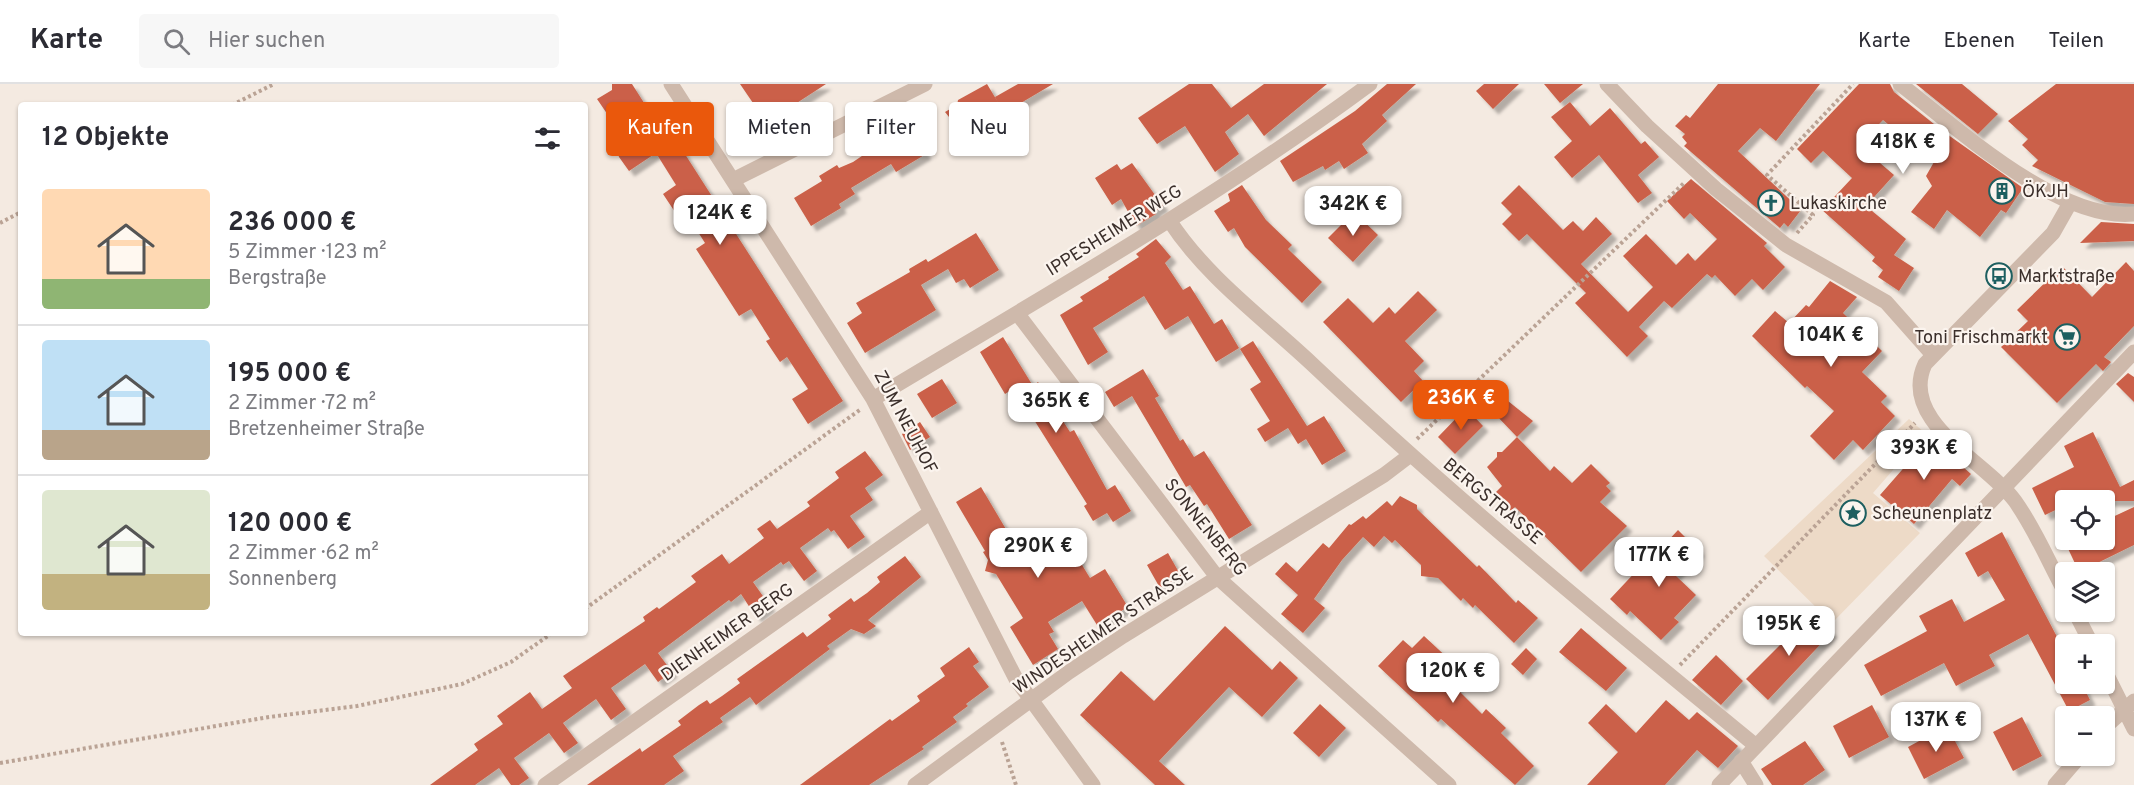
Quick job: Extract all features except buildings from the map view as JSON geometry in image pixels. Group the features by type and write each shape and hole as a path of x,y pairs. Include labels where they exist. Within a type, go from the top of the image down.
{"street":[{"name":"ZUM NEUHOF","path":"671,84 873,399 1006,661 1030,701 1093,785"},
{"path":"733,180 925,84"},
{"name":"IPPESHEIMER WEG","path":"873,399 1168,220 1322,119 1370,84"},
{"path":"1607,84 1695,172 1786,245 1886,302 1933,355"},
{"path":"1900,84 1992,154 2041,187 2070,203 2101,213 2134,214"},
{"path":"2055,573 2023,513 2003,486 1938,428 1926,411 1920,380 1924,364 2053,233 2070,203"},
{"name":"BERGSTRASSE","path":"1168,220 1184,244 1222,282 1406,453 1755,745"},
{"name":"SONNENBERG","path":"1017,312 1218,577 1449,785"},
{"path":"1719,785 2003,486 2134,352"},
{"name":"WINDESHEIMER STRASSE","path":"915,785 1087,660 1384,475 1406,453"},
{"name":"DIENHEIMER BERG","path":"545,785 931,512"},
{"path":"2115,685 2129,705 2134,729"},
{"path":"2115,718 2129,705"},
{"path":"1741,761 1756,785"},
{"path":"2055,785 2071,766"}],"path":[{"path":"238,102 274,84"},
{"path":"1786,245 1813,215 1767,175 1852,84"},
{"path":"1406,453 1695,172"},
{"path":"0,223 18,214"},
{"path":"588,607 873,399"},
{"path":"1670,675 1926,411"},
{"path":"0,763 269,717 357,706 462,684 511,662 548,636"},
{"path":"997,727 1016,785"}],"shaded area":[{"name":"Scheunenplatz","path":"1909,419 1925,433 1873,493 1920,533 1832,623 1764,556"}],"place":[{"name":"ÖKJH","path":"2002,191"},
{"name":"Lukaskirche","path":"1771,203"},
{"name":"Marktstraße","path":"1999,276"},
{"name":"Toni Frischmarkt","path":"2067,337"},
{"name":"Scheunenplatz","path":"1853,513"}]}
